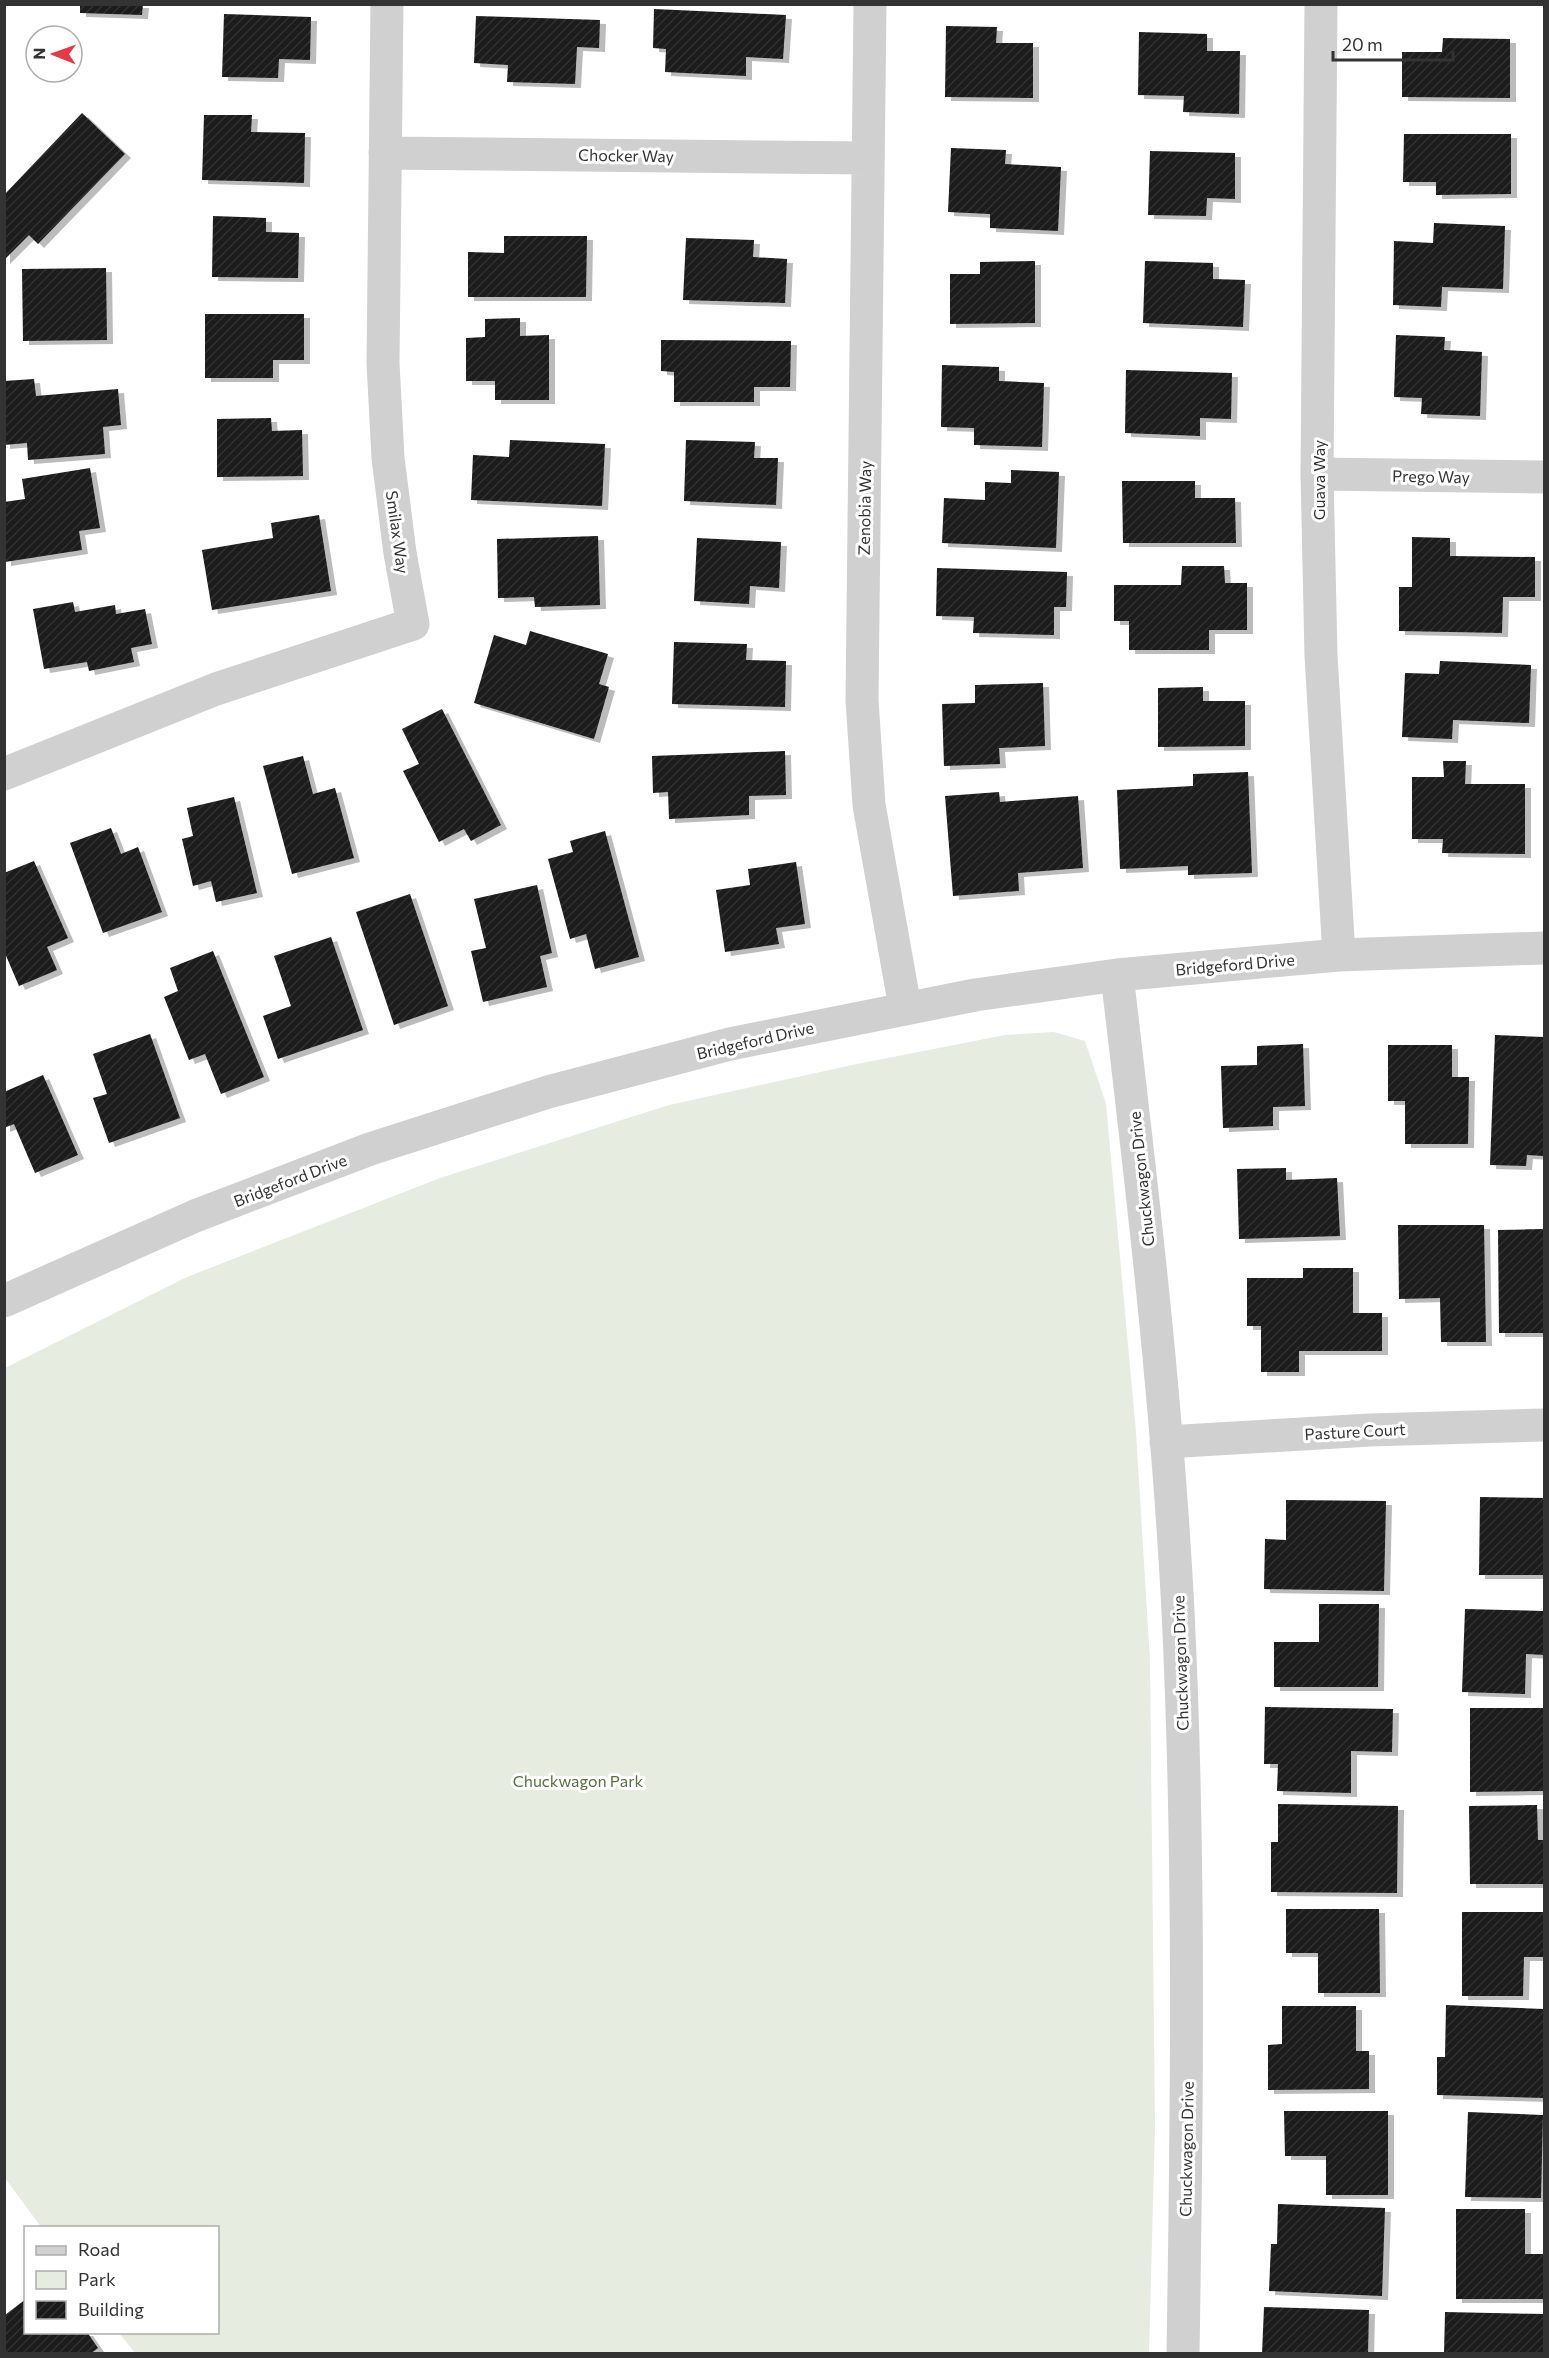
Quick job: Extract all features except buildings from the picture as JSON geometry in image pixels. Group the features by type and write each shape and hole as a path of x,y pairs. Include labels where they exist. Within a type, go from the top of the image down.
{"street":[{"name":"Smilax Way","path":"4,774 216,690 413,624 400,553 388,458 383,363 387,4"},
{"name":"Zenobia Way","path":"870,4 862,700 869,805 905,1007"},
{"name":"Guava Way","path":"1321,4 1317,474 1320,656 1339,955"},
{"name":"Chocker Way","path":"385,153 868,158"},
{"name":"Prego Way","path":"1317,474 1545,477"},
{"name":"Bridgeford Drive","path":"4,1301 195,1216 370,1149 560,1089 730,1044 905,1007 1117,975 1339,955 1545,948"},
{"name":"Chuckwagon Drive","path":"1117,975 1146,1217 1178,1610 1187,1871 1187,2133 1183,2354"},
{"name":"Pasture Court","path":"1166,1442 1370,1430 1545,1425"}],"green space":[{"name":"Chuckwagon Park","path":"1054,1032 1085,1041 1106,1104 1136,1432 1150,1661 1155,2127 1149,2353 135,2353 120,2334 219,2334 219,2226 40,2226 5,2178 5,1368 187,1277 440,1178 669,1105 1005,1035"}]}
